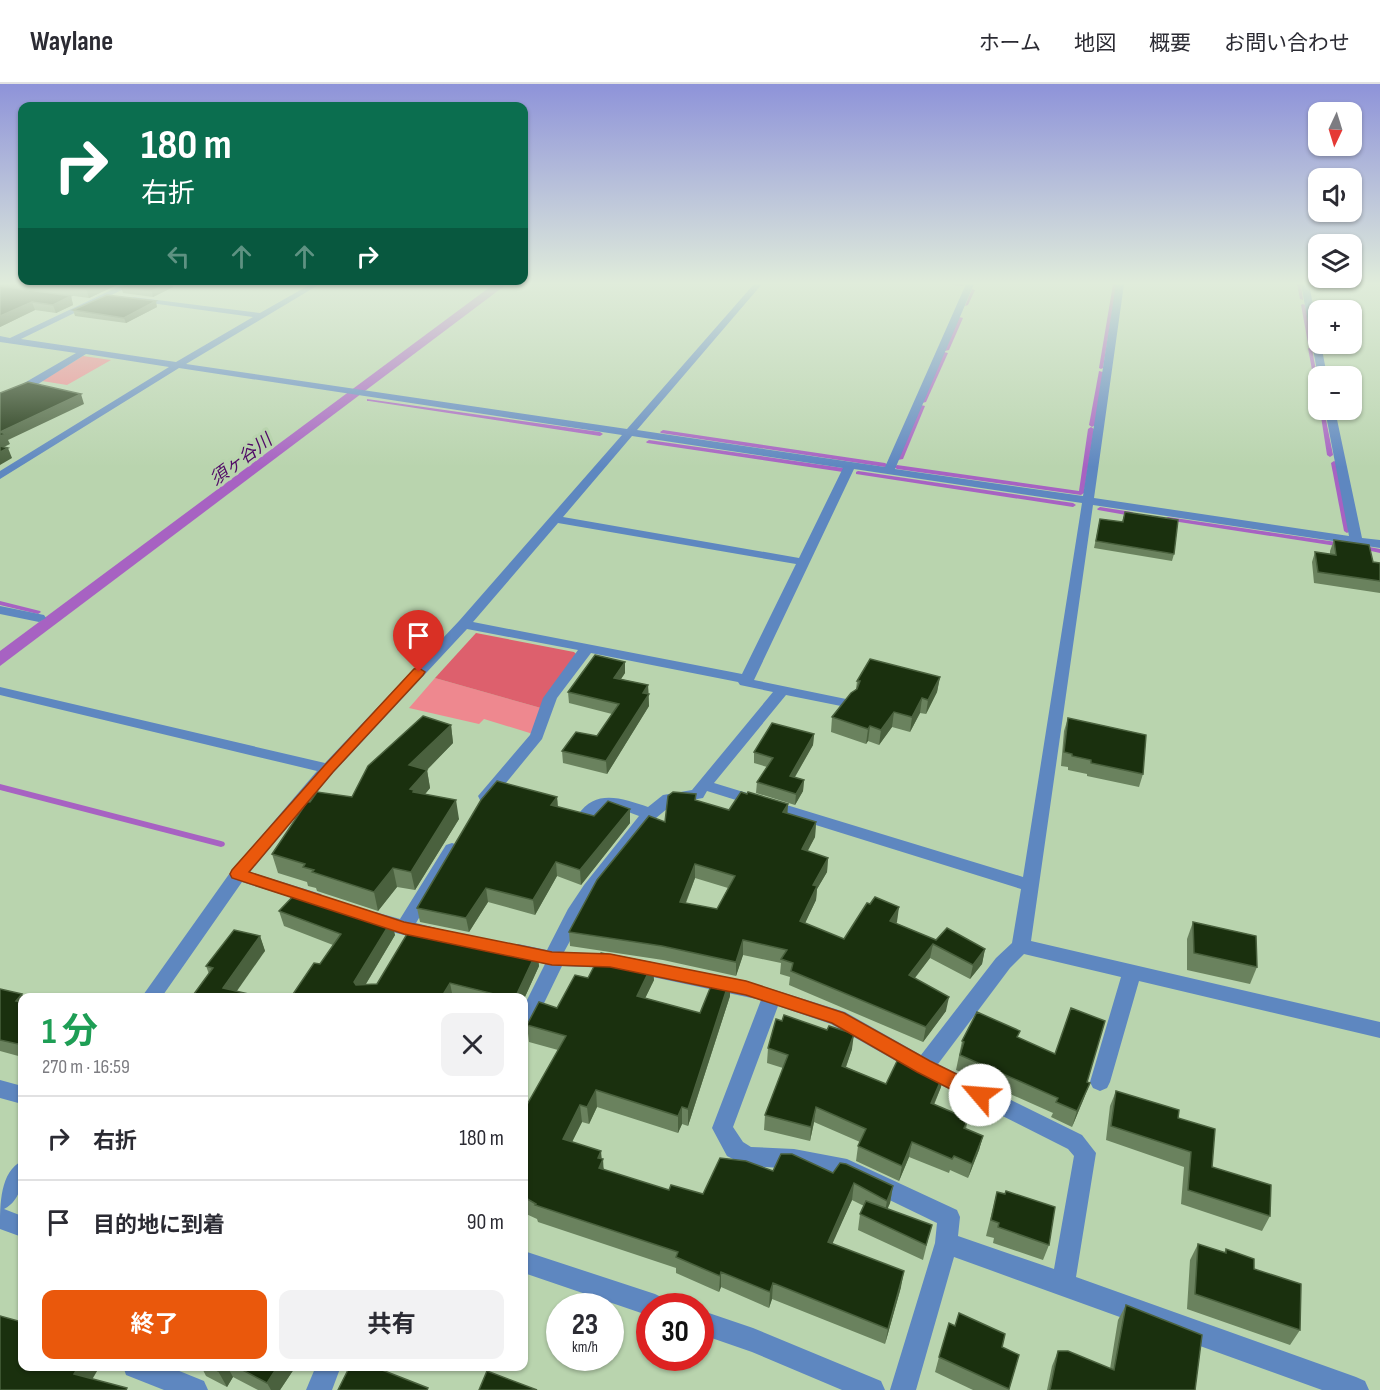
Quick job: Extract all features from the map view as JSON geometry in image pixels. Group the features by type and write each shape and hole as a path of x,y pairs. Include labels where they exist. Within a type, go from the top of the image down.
{"street":[{"path":"44,345 1380,544"},
{"path":"0,476 212,345"},
{"path":"154,993 238,874 328,769 464,624 705,345"},
{"path":"889,471 944,345"},
{"path":"924,1067 1003,963 1021,946 1111,345"},
{"path":"1317,345 1321,366"},
{"path":"0,401 16,394 85,351"},
{"path":"1332,420 1356,540"},
{"path":"747,679 850,465"},
{"path":"554,519 803,562"},
{"path":"0,610 39,618"},
{"path":"464,624 747,679 746,681 846,703"},
{"path":"478,805 537,736 550,698 587,648"},
{"path":"528,1014 573,914 590,888 650,814 669,799 697,794 783,689"},
{"path":"0,691 328,769"},
{"path":"704,785 1030,886"},
{"path":"586,815 603,802 616,802 650,814"},
{"path":"399,949 407,929 460,836"},
{"path":"238,874 326,903"},
{"path":"360,914 407,929 446,937"},
{"path":"1021,946 1380,1030"},
{"path":"505,949 554,959 610,961 746,988 838,1018 924,1067 1075,1142 1085,1153 1064,1284"},
{"path":"1100,1082 1132,972"},
{"path":"772,996 722,1128 735,1149 749,1156 794,1159 847,1168 949,1217 946,1243 903,1390"},
{"path":"0,1089 18,1094"},
{"path":"0,1200 18,1176"},
{"path":"0,1218 18,1225"},
{"path":"946,1243 1356,1390"},
{"path":"528,1263 636,1300"},
{"path":"714,1327 753,1340 872,1390"},
{"path":"148,1371 195,1390"},
{"path":"319,1390 327,1371"}],"shaded area":[{"path":"412,345 426,345 0,666 0,651"},
{"path":"83,356 111,360 67,385 42,381"},
{"path":"476,633 574,652 578,656 541,708 435,678"},
{"path":"435,678 541,708 533,734 484,719 479,724 409,708"}],"building":[{"path":"28,382 81,394 0,432 0,393"},
{"path":"0,446 8,448 0,452"},
{"path":"1125,512 1178,520 1174,554 1096,541 1100,519 1123,522"},
{"path":"1334,540 1369,545 1373,562 1380,563 1380,581 1318,572 1315,552 1336,555"},
{"path":"595,655 625,662 614,678 648,685 643,693 649,694 606,761 562,751 576,732 597,736 619,704 568,692"},
{"path":"870,659 940,677 928,700 922,698 912,717 894,712 881,730 870,726 868,729 832,717 851,693 857,689 860,681 857,681"},
{"path":"423,716 451,725 409,765 427,770 410,789 414,790 413,792 456,800 411,872 393,868 374,892 312,872 314,870 303,867 305,864 272,854 307,802 310,802 317,792 352,797 368,766"},
{"path":"1068,718 1146,735 1143,774 1091,763 1091,760 1064,752"},
{"path":"772,723 814,734 790,776 804,780 796,794 757,782 773,758 754,752"},
{"path":"497,781 557,797 551,805 594,816 608,801 630,809 580,870 556,862 533,900 486,888 466,918 417,908 481,800"},
{"path":"673,792 696,794 695,800 729,810 741,792 747,794 748,792 788,804 783,812 816,822 802,849 828,858 813,885 817,886 800,921 844,939 867,903 870,904 875,897 899,907 890,921 936,940 947,928 985,949 973,965 933,944 909,975 949,997 926,1027 791,971 793,963 781,959 787,950 743,940 736,962 662,946 569,932 597,880 649,816 665,822 668,796","holes":["695,864 735,876 717,909 680,902"]},
{"path":"300,889 363,910 361,912 392,920 354,982 356,985 377,984 413,924 537,951 517,993 490,993 450,983 444,993 294,993 314,963 320,964 341,934 279,911"},
{"path":"1193,922 1256,936 1257,967 1194,953"},
{"path":"234,930 260,936 223,988 244,993 195,993 213,968 206,966"},
{"path":"601,953 653,963 637,996 700,1013 715,976 730,979 688,1109 682,1107 678,1116 596,1090 587,1107 580,1105 563,1139 601,1151 598,1158 603,1159 599,1168 669,1190 671,1185 703,1194 720,1158 746,1161 773,1171 781,1154 792,1154 833,1173 840,1163 846,1164 893,1186 887,1201 854,1183 828,1242 904,1271 888,1329 773,1283 770,1292 721,1272 720,1276 676,1257 678,1252 535,1205 528,1199 528,1103 566,1036 528,1025 528,1023 539,1002 557,1008 575,975 588,978"},
{"path":"0,989 18,993 16,1001 18,1001 18,1044 0,1040"},
{"path":"1071,1008 1105,1021 1087,1082 1090,1083 1077,1111 1056,1102 1058,1098 960,1055 964,1042 962,1041 977,1012 1020,1031 1017,1037 1055,1054"},
{"path":"784,1015 827,1030 829,1026 854,1034 842,1066 886,1084 900,1055 944,1073 931,1103 968,1119 964,1128 983,1136 972,1164 954,1156 952,1159 912,1142 902,1166 858,1146 866,1129 816,1107 811,1127 765,1115 788,1055 768,1048 776,1019 782,1021"},
{"path":"1116,1091 1179,1110 1178,1118 1215,1129 1212,1167 1271,1185 1270,1216 1188,1190 1191,1152 1111,1126"},
{"path":"1006,1191 1055,1207 1049,1245 998,1227 999,1223 991,1220 997,1192 1005,1194"},
{"path":"866,1201 932,1225 926,1245 860,1214"},
{"path":"1198,1244 1226,1253 1226,1249 1254,1259 1254,1269 1301,1284 1300,1330 1195,1294"},
{"path":"1126,1305 1202,1335 1195,1390 1050,1390 1058,1351 1068,1351 1114,1370"},
{"path":"959,1313 1005,1334 1002,1347 1019,1355 1009,1389 939,1357 949,1323 955,1326"},
{"path":"0,1316 18,1321 18,1371 76,1371 74,1374 127,1388 126,1390 0,1390"},
{"path":"244,1371 275,1371 267,1383"},
{"path":"348,1371 385,1371 428,1388 427,1390 338,1390"},
{"path":"487,1371 537,1390 479,1390"}],"waterway":[{"path":"947,350 949,345"},
{"path":"1101,368 1105,345"},
{"path":"924,402 946,353"},
{"path":"1311,354 1313,366"},
{"path":"1092,425 1101,372"},
{"path":"369,400 600,434"},
{"path":"900,459 923,406"},
{"path":"1324,420 1330,455"},
{"path":"897,467 1081,493 1091,429"},
{"path":"663,432 885,465"},
{"path":"649,442 843,470"},
{"path":"1334,463 1347,531"},
{"path":"858,473 1073,505"},
{"path":"1100,509 1132,514"},
{"path":"1168,519 1343,545"},
{"path":"1364,548 1380,551"},
{"path":"0,603 38,612"},
{"path":"0,787 221,844"}],"route":[{"path":"419,672 328,769 238,874 404,928 552,958 610,961 746,988 838,1018 924,1067 980,1095"}],"water label":[{"name":"須ヶ谷川","path":"241,460"}]}
